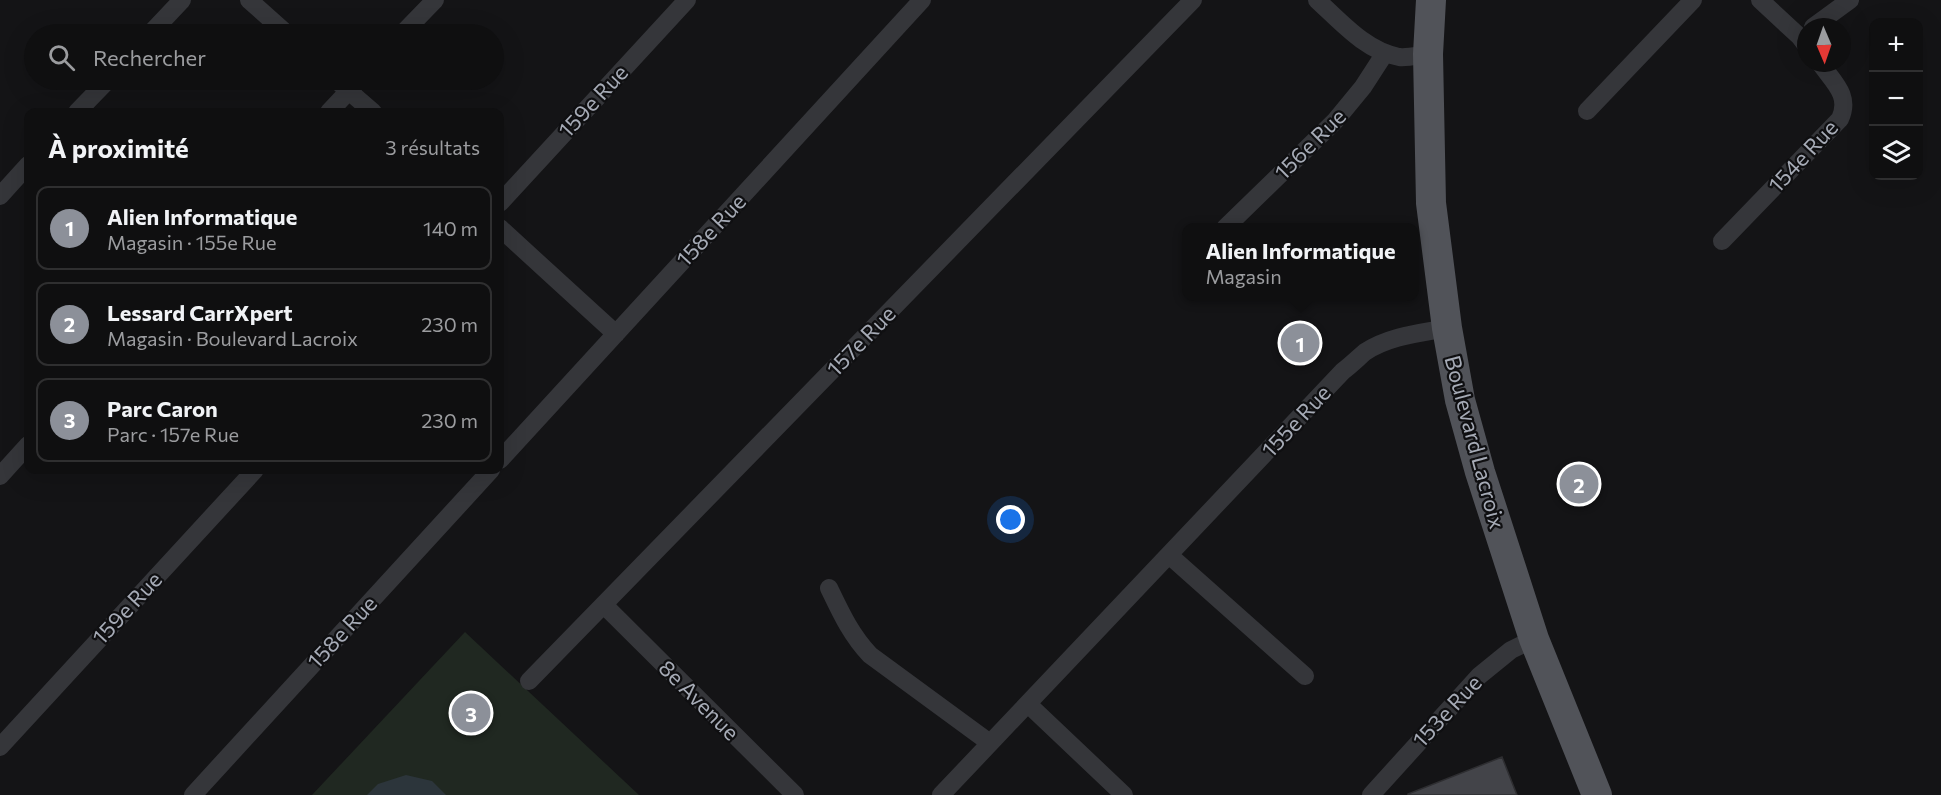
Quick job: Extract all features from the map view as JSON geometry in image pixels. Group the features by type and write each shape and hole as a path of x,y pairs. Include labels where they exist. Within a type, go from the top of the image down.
{"main road":[{"name":"Boulevard Lacroix","path":"1431,0 1428,54 1431,203 1447,328 1460,400 1480,472 1534,639 1597,795"}],"street":[{"path":"159,24 182,0"},
{"path":"249,0 276,24"},
{"path":"412,24 435,0"},
{"name":"159e Rue","path":"504,199 687,0"},
{"name":"158e Rue","path":"504,456 922,0"},
{"name":"157e Rue","path":"529,681 1194,0"},
{"path":"1317,0 1366,44 1402,57 1428,54"},
{"path":"1587,111 1693,0"},
{"path":"1760,0 1797,28"},
{"path":"1827,18 1850,0"},
{"name":"156e Rue","path":"1231,223 1335,121 1363,87 1386,53"},
{"name":"154e Rue","path":"1722,241 1840,119 1845,108 1844,97 1826,72"},
{"path":"82,108 99,90"},
{"path":"332,108 344,90"},
{"path":"354,90 370,108"},
{"path":"0,196 24,169"},
{"path":"504,232 616,334"},
{"name":"155e Rue","path":"941,795 1343,371 1366,352 1395,338 1447,328"},
{"path":"0,476 24,449"},
{"name":"159e Rue","path":"0,747 251,474"},
{"name":"158e Rue","path":"193,795 487,474"},
{"path":"1169,555 1305,676"},
{"path":"830,588 848,627 870,656 990,743"},
{"name":"8e Avenue","path":"604,605 795,795"},
{"name":"153e Rue","path":"1371,795 1479,676 1511,650 1534,639"},
{"path":"1028,704 1124,795"}],"shaded area":[{"path":"465,632 639,795 312,795"},
{"path":"406,775 432,781 446,795 367,795 378,784"}],"building":[{"path":"1502,757 1517,795 1408,795 1408,794"}],"place":[{"name":"Alien Informatique","path":"1300,343"},
{"name":"Lessard CarrXpert","path":"1579,484"},
{"name":"Parc Caron","path":"471,713"}]}
